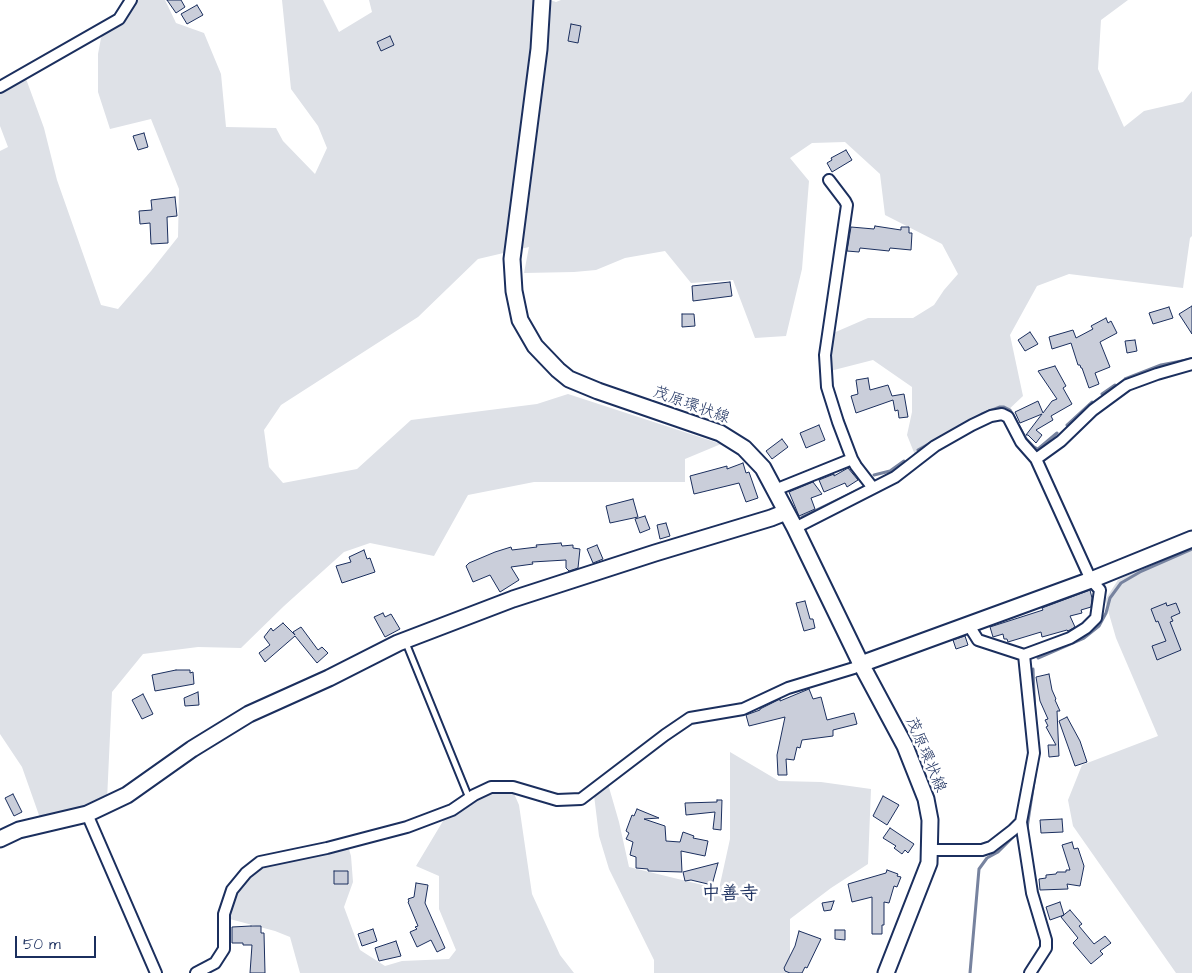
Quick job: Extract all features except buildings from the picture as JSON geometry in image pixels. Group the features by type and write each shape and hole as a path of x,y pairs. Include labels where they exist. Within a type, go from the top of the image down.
{"street":[{"path":"0,87 119,19 131,0"},
{"name":"茂原環状線","path":"542,0 539,49 512,259 514,291 520,320 535,346 569,379 598,391 720,433 744,448 763,468 795,528 861,664 905,746 926,799 930,820 931,850 929,863 886,973"},
{"path":"829,180 847,205 825,355 827,387 852,459 873,488"},
{"path":"1036,459 1061,441 1094,410 1127,385 1192,364"},
{"path":"795,528 895,477 935,446 972,425 991,416 1002,414 1008,417 1021,442 1036,459 1090,580 1100,590 1096,618 1086,628 1070,638 1024,655 978,640 968,624"},
{"path":"775,490 852,459"},
{"path":"0,839 19,830 87,814 127,795 192,749 249,714 405,641 513,599 786,512"},
{"path":"196,973 215,963 224,949 224,914 232,890 246,873 260,862 326,848 407,827 452,810 491,786 513,787 557,800 581,799 690,718 743,709 788,688 854,668 1090,580 1192,539"},
{"path":"1024,655 1034,753 1021,822 1032,893 1046,940 1046,948 1030,973"},
{"path":"87,814 156,973"},
{"path":"931,850 982,850 999,842 1021,822"}],"lane":[{"path":"405,641 469,798"}],"shaded area":[{"path":"135,0 165,0 176,23 204,33 221,74 226,127 276,128 283,141 315,174 327,148 318,126 291,89 282,0 323,0 339,32 372,12 369,0 550,0 556,2 561,0 1128,0 1101,20 1098,69 1124,127 1144,111 1183,102 1192,91 1192,236 1190,238 1183,288 1069,274 1037,286 1010,335 1023,396 1005,413 915,455 907,435 912,412 912,387 873,360 830,371 831,334 868,318 913,318 934,305 958,274 942,244 885,215 880,174 845,142 812,143 790,158 809,181 802,269 786,336 755,338 733,280 691,283 665,251 625,258 596,270 574,272 524,273 529,247 478,259 418,317 281,405 264,430 269,467 283,483 357,469 411,420 537,404 568,394 721,444 685,459 685,482 534,482 468,495 434,556 370,543 344,552 241,648 198,647 143,654 112,692 107,800 83,810 40,818 22,767 0,734 0,151 8,147 0,126 0,90 25,76 44,128 57,180 101,305 118,309 178,237 179,189 151,119 110,129 98,92 98,54 101,38 106,30"},
{"path":"1192,545 1192,973 1176,973 1073,826 1068,800 1082,765 1158,736 1116,638 1105,600 1118,580"},
{"path":"730,752 779,781 821,782 871,789 868,864 831,888 790,919 790,973 654,973 654,960 609,869 599,836 594,795 608,784 629,867 719,889 730,839"},
{"path":"512,789 519,805 532,894 560,955 574,973 300,973 290,937 226,918 234,895 248,876 262,865 348,846 351,856 353,882 344,907 360,950 385,966 402,961 449,959 456,950 439,909 439,876 416,866 446,816 492,790"}],"waterway":[{"path":"1125,379 1161,365 1192,359"},
{"path":"1102,394 1115,385"},
{"path":"1067,425 1092,402"},
{"path":"918,450 982,414 1000,407 1010,410 1026,439 1038,449 1057,433"},
{"path":"874,475 890,471 904,461"},
{"path":"802,517 856,491"},
{"path":"1038,658 1084,638 1099,626 1106,613 1110,598 1121,583 1140,572 1192,549"},
{"path":"1033,669 1035,718"},
{"path":"1027,828 1035,775"},
{"path":"970,973 979,869 987,858 998,852 1013,837"}],"district":[{"name":"中善寺","path":"730,895"}]}
